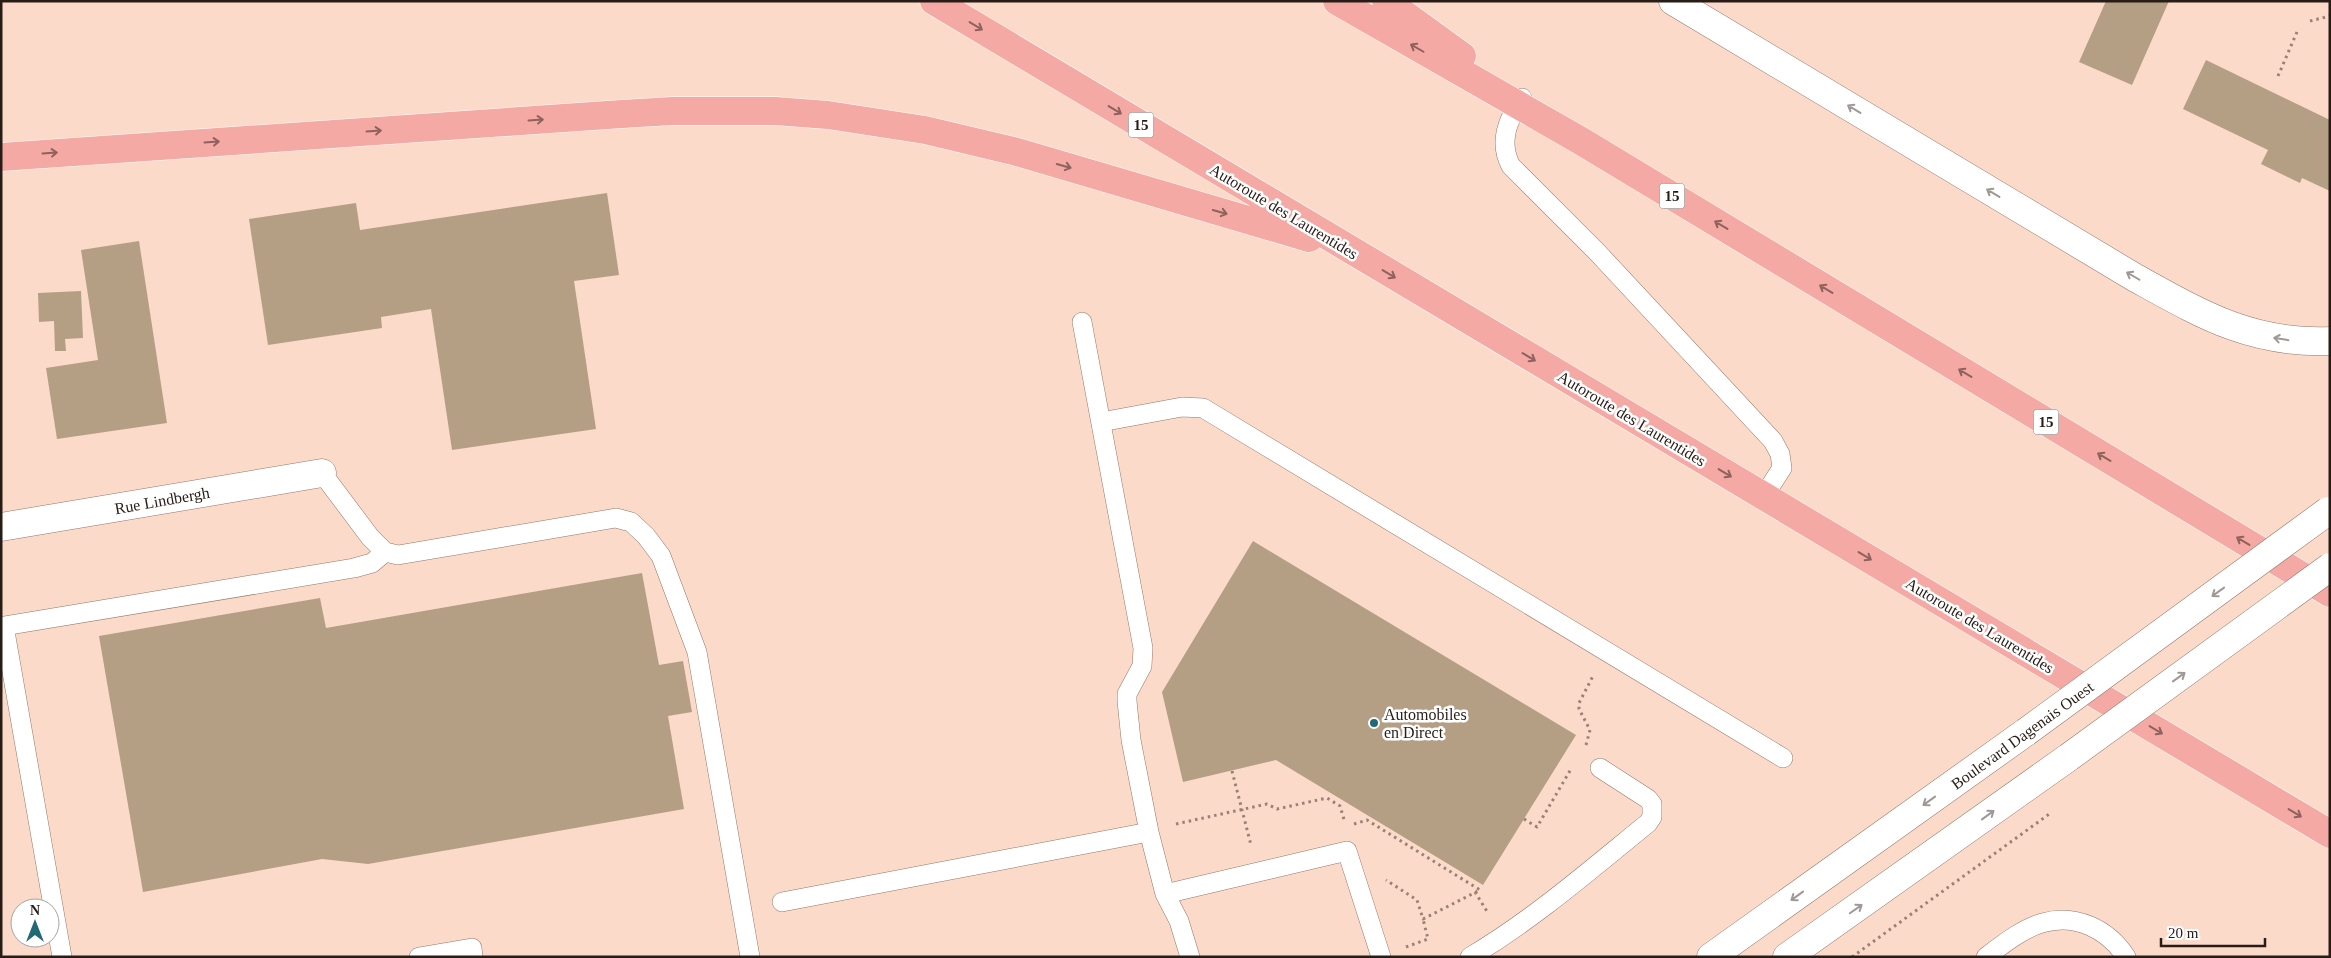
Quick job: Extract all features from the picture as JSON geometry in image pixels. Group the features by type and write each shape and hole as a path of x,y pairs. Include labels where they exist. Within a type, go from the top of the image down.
{"highway":[{"name":"Autoroute des Laurentides","path":"934,1 2330,834"},
{"path":"1337,1 1519,102"},
{"path":"1386,1 1519,102"},
{"name":"15","path":"1519,102 2330,593"},
{"path":"1,157 642,113 775,111 876,122 973,141 1347,249"}],"main road":[{"path":"1673,1 2109,262 2195,310 2227,325 2258,335 2287,340 2330,341"},
{"name":"Rue Lindbergh","path":"1,527 322,473"},
{"name":"Boulevard Dagenais Ouest","path":"1711,957 2026,732 2330,510"},
{"path":"1787,957 2069,757 2330,567"}],"lane":[{"path":"1519,102 1506,129 1504,143 1506,157 1512,166 1597,252 1773,441 1780,454 1782,468 1764,496"},
{"path":"1082,322 1143,648 1142,666 1127,694 1131,740 1149,832 1166,894 1179,921 1190,957"},
{"path":"1101,422 1182,407 1203,408 1783,758"},
{"path":"322,473 370,537 385,552 398,555 616,518 631,522 646,536 661,556 669,574 697,652 750,957"},
{"path":"62,957 4,626 354,568 372,563 385,552"},
{"path":"1470,957 1511,932 1648,823 1652,817 1652,804 1648,799 1600,768"},
{"path":"782,902 1149,832"},
{"path":"1166,894 1347,851 1381,957"},
{"path":"1986,957 2021,933 2043,923 2065,920 2081,922 2109,936 2126,957"},
{"path":"419,957 472,948 473,957"}],"path":[{"path":"2310,21 2330,16"},
{"path":"2278,76 2297,32"},
{"path":"1584,748 1590,739 1590,730 1579,709 1580,696 1608,651"},
{"path":"1524,819 1537,827 1575,764"},
{"path":"1232,771 1253,853"},
{"path":"1333,802 1338,797"},
{"path":"1169,826 1267,804 1277,809 1327,798 1340,806 1346,826"},
{"path":"1852,957 2042,819"},
{"path":"1367,820 1480,890 1423,919"},
{"path":"1378,875 1417,900 1428,939"}],"building":[{"path":"2106,1 2169,1 2132,85 2079,62"},
{"path":"2206,60 2330,120 2330,191 2302,178 2300,183 2261,164 2268,150 2183,109"},
{"path":"607,193 619,275 574,281 596,429 452,450 431,309 381,317 382,328 268,345 249,219 356,203 360,230"},
{"path":"139,241 167,423 57,439 46,368 98,360 81,250"},
{"path":"81,291 83,338 65,339 66,351 55,351 54,321 39,322 38,293"},
{"path":"1253,541 1576,735 1483,885 1276,760 1183,782 1162,692"},
{"path":"642,573 659,665 683,661 692,712 668,716 684,809 368,864 322,859 143,892 99,636 320,598 326,628"}],"place":[{"name":"Automobiles en Direct","path":"1374,723"}]}
